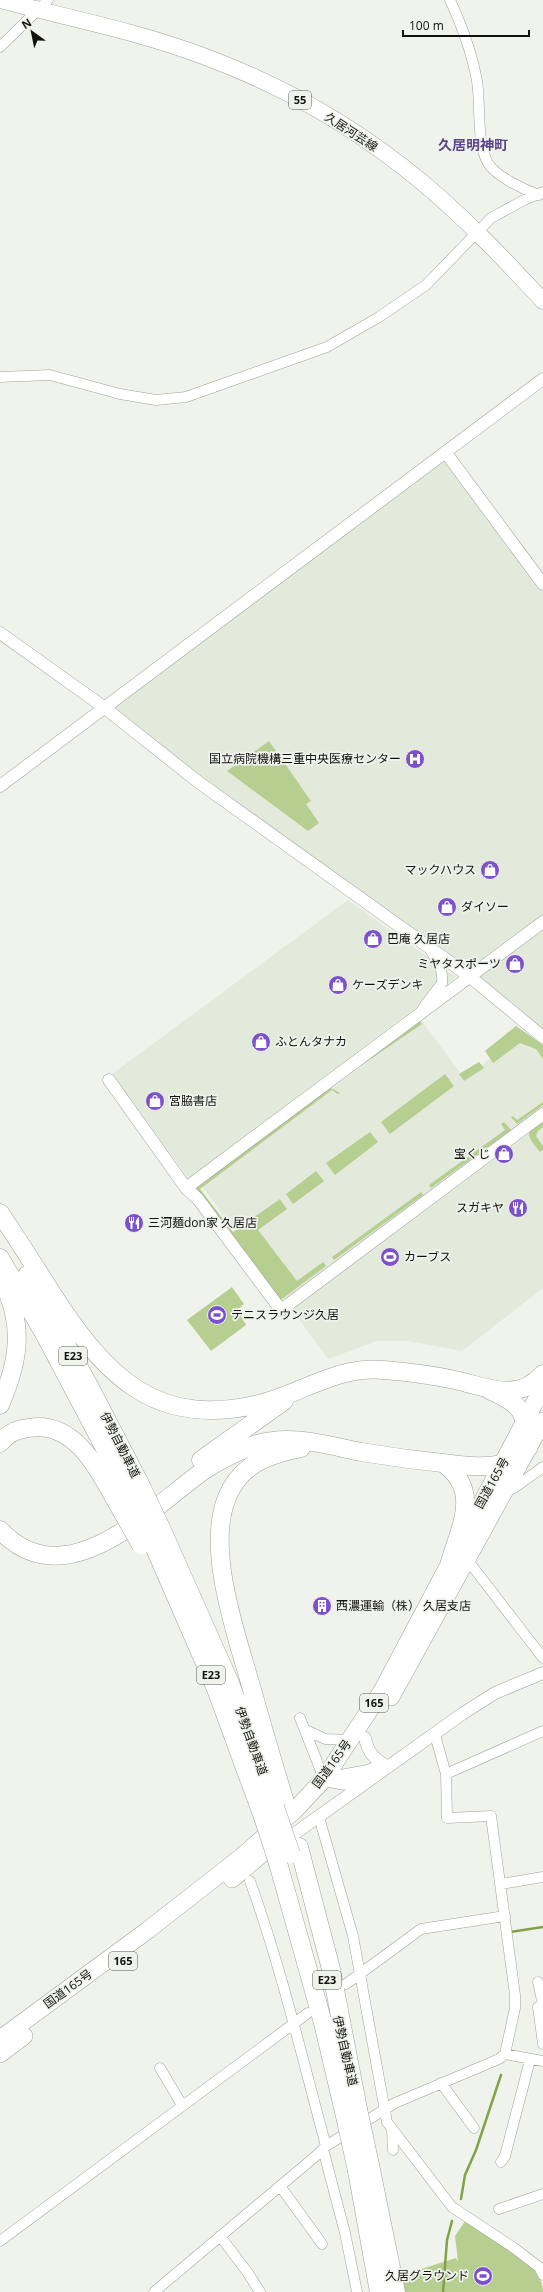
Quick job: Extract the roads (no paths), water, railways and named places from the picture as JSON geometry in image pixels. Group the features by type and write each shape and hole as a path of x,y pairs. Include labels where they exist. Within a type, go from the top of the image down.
{"highway":[{"path":"0,1213 92,1351 115,1374 134,1388 174,1406 205,1411 251,1406 328,1378 357,1371 382,1370 456,1380 489,1390 509,1399 534,1420 528,1448 504,1464 481,1467 362,1452 324,1444 289,1440 271,1442 231,1454 204,1471 126,1531 102,1544 82,1552 60,1555 41,1554 23,1547 0,1530"},
{"name":"伊勢自動車道","path":"0,1230 78,1365 128,1492"},
{"name":"伊勢自動車道","path":"0,1258 72,1384 151,1537 230,1683 275,1809 336,2012 352,2112 363,2168 380,2292"},
{"path":"0,1275 14,1315 18,1342 14,1369 0,1404"},
{"path":"489,1390 505,1392 526,1388 543,1374"},
{"name":"国道165号","path":"458,1560 504,1464 534,1420 543,1387"},
{"path":"0,1516 16,1532 31,1540 47,1544 68,1545 95,1536 121,1523 226,1442 303,1388"},
{"path":"0,1443 11,1433 32,1427 42,1427 64,1434 74,1441 92,1460 128,1492"},
{"path":"275,1809 226,1594 220,1543 220,1518 231,1488 251,1466 272,1455 324,1444"},
{"name":"国道165号","path":"0,2054 252,1864 312,1810 358,1739 382,1691 458,1560 503,1491 528,1448"},
{"path":"443,1463 460,1478 465,1499 458,1560"},
{"name":"伊勢自動車道","path":"151,1537 216,1689 275,1809"},
{"name":"国道165号","path":"0,2039 148,1930 240,1858 333,1779"},
{"name":"伊勢自動車道","path":"363,2168 396,2292"}],"main road":[{"name":"久居河芸線","path":"0,0 42,5 167,43 254,77 309,105 388,156 423,183 478,233 543,301"}],"street":[{"path":"450,0 472,58 477,82 482,141 486,161 498,173 541,194"},
{"path":"0,47 42,5"},
{"path":"0,377 50,376 120,394 156,400 186,397 326,347 379,317 426,285 491,218 541,194"},
{"path":"0,786 543,379"},
{"path":"446,453 543,584"},
{"path":"0,633 105,708 197,781 470,976 543,1037"},
{"path":"186,1188 543,922"},
{"path":"416,1016 442,983 441,969 429,947"},
{"path":"109,1080 186,1188 198,1199 281,1310 543,1114"},
{"path":"503,1491 514,1488 543,1467"},
{"path":"458,1560 543,1658"},
{"path":"252,1864 319,1817 381,1769 435,1735 495,1693 543,1673"},
{"path":"300,1718 333,1779 381,1769"},
{"path":"306,1730 325,1739 358,1739 381,1769"},
{"path":"446,1774 543,1731"},
{"path":"155,2292 324,2147 384,2109 499,2059 505,2054 515,2008 501,1884 491,1816 447,1818 446,1774 435,1735"},
{"path":"319,1817 353,1936 387,2122 452,2207 542,2268"},
{"path":"501,1884 543,1877"},
{"path":"250,1881 262,1913 294,2024 345,2233 357,2292"},
{"path":"346,1984 421,1929 505,1916"},
{"path":"538,1982 543,2006 538,2008 543,2044"},
{"path":"0,2241 308,2013"},
{"path":"505,2054 530,2060 543,2061"},
{"path":"501,2162 530,2060"},
{"path":"160,2068 182,2105"},
{"path":"441,2083 474,2128"},
{"path":"392,2129 393,2150"},
{"path":"280,2186 322,2244"},
{"path":"499,2209 543,2194"},
{"path":"220,2236 248,2273 260,2292"}],"waterway":[{"path":"510,1932 543,1927"},
{"path":"461,2199 465,2175 476,2150 501,2075"},
{"path":"443,2292 447,2240 452,2221"}],"place":[{"name":"国立病院機構三重中央医療センター","path":"415,759"},
{"name":"マックハウス","path":"490,870"},
{"name":"ダイソー","path":"447,907"},
{"name":"巴庵 久居店","path":"373,939"},
{"name":"ミヤタスポーツ","path":"515,964"},
{"name":"ケーズデンキ","path":"338,985"},
{"name":"ふとんタナカ","path":"261,1042"},
{"name":"宮脇書店","path":"155,1101"},
{"name":"宝くじ","path":"504,1154"},
{"name":"スガキヤ","path":"518,1208"},
{"name":"三河麺don家 久居店","path":"134,1223"},
{"name":"カーブス","path":"390,1257"},
{"name":"テニスラウンジ久居","path":"217,1315"},
{"name":"西濃運輸（株） 久居支店","path":"322,1606"},
{"name":"久居グラウンド","path":"483,2276"}],"district":[{"name":"久居明神町","path":"473,145"}]}
